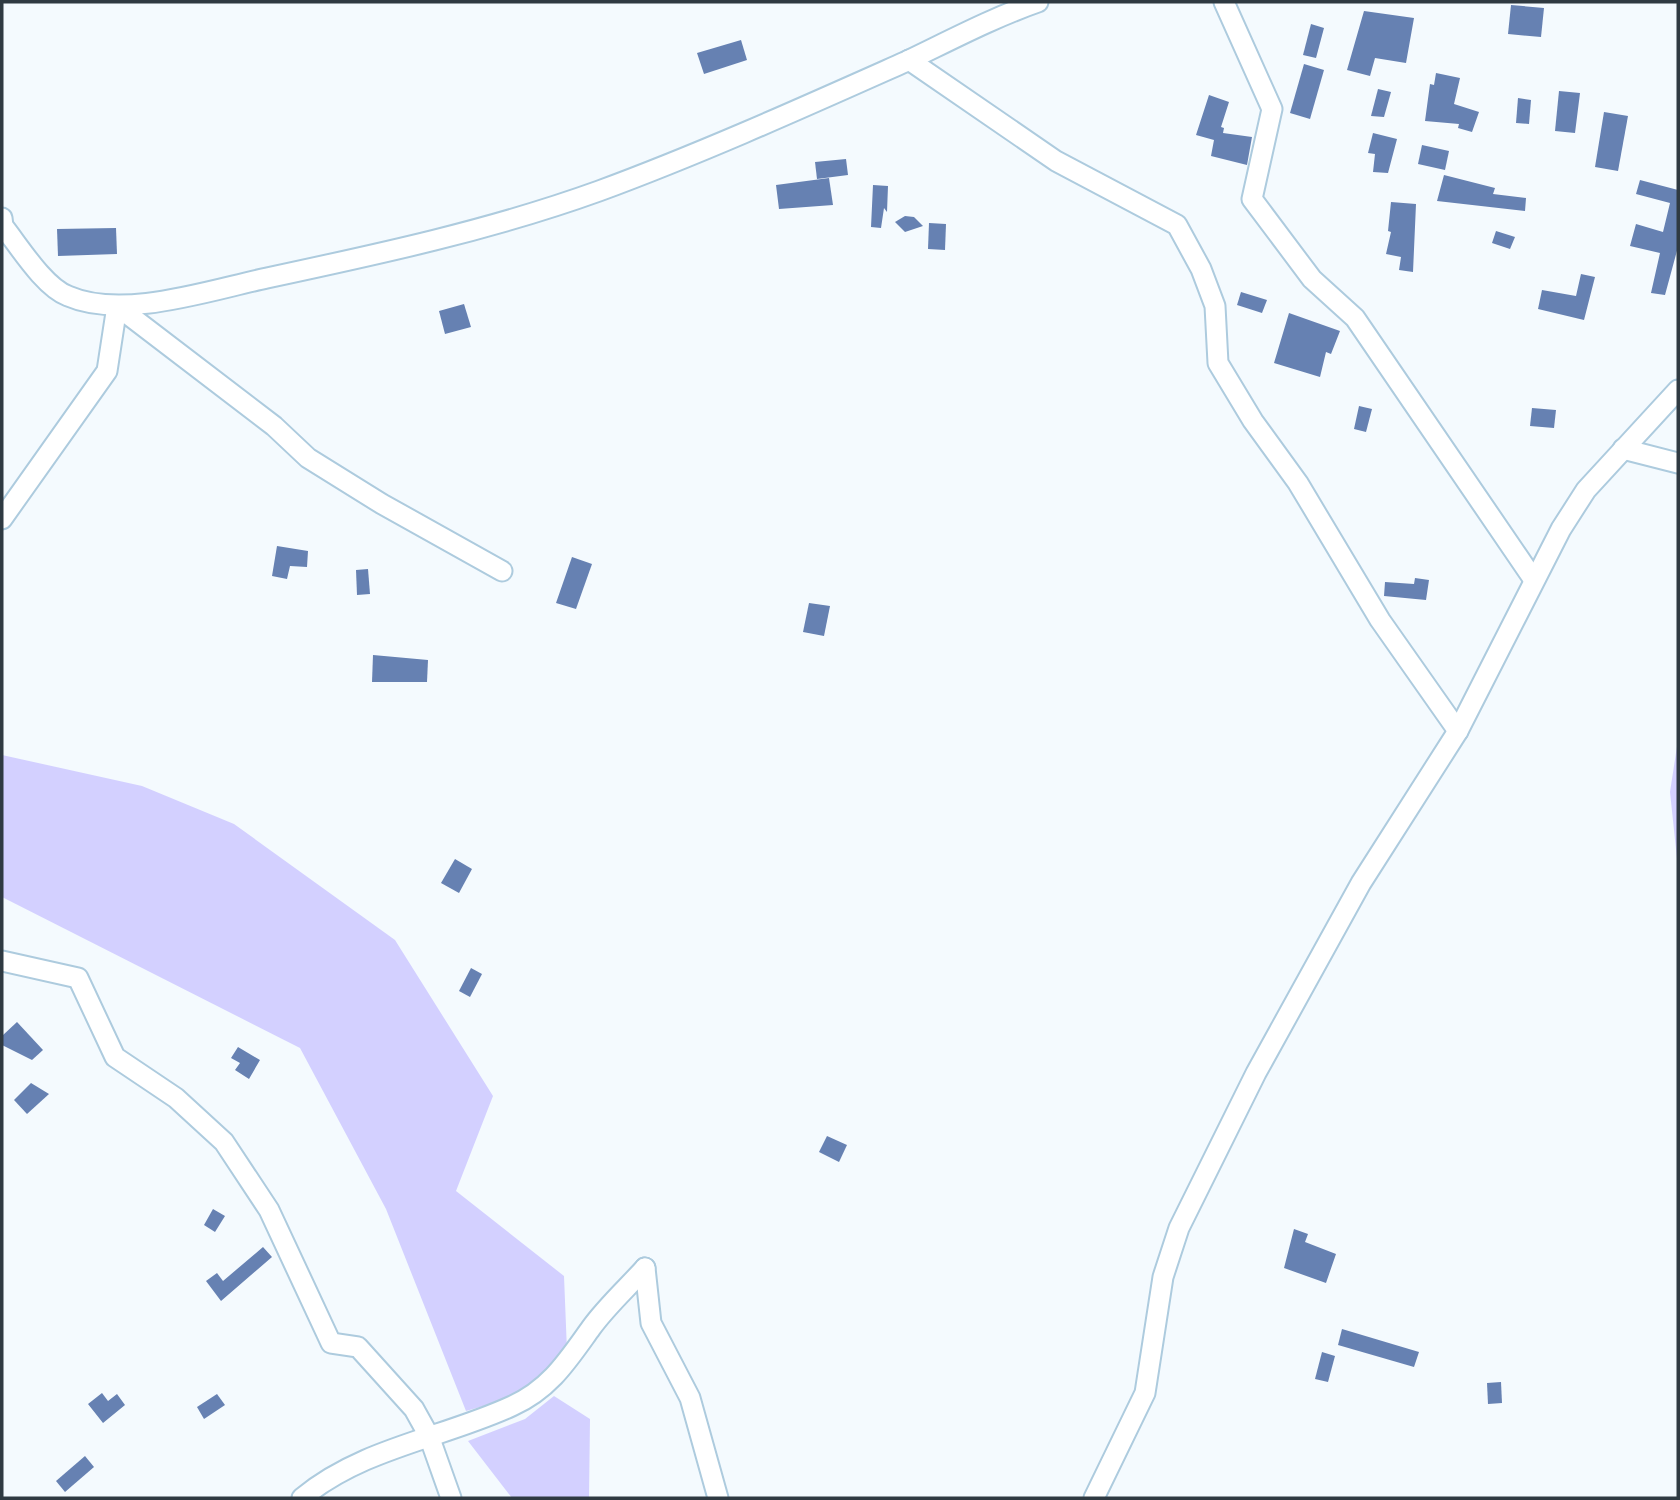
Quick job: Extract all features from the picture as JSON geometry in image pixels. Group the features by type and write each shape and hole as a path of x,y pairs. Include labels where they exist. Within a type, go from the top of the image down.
{"street":[{"path":"2,218 4,226 38,271 66,296 117,306 199,293 338,264 466,233 599,191 909,60 1001,15 1038,2"},
{"path":"1224,2 1272,109 1252,199 1312,279 1355,318 1534,579"},
{"path":"909,60 1056,161 1177,225 1201,270 1214,306 1217,363 1253,421 1298,483 1380,620 1458,731"},
{"path":"2,519 107,371 117,306"},
{"path":"117,306 274,426 307,458 382,504 502,571"},
{"path":"1094,1498 1145,1393 1163,1277 1179,1228 1307,977 1361,883 1458,731 1534,579 1586,490 1678,390"},
{"path":"1623,449 1678,463"},
{"path":"2,961 78,978 115,1056 176,1098 224,1142 269,1210 331,1343 358,1347 414,1409 429,1436 451,1498"},
{"path":"302,1498 379,1454 513,1406 538,1391 560,1373 592,1328 645,1268 651,1323 690,1398 718,1498"}],"shaded area":[{"path":"1678,740 1678,868 1670,792"},
{"path":"2,755 142,786 234,824 395,940 493,1096 456,1191 564,1276 567,1351 522,1395 466,1411 386,1209 300,1048 2,897"},
{"path":"554,1396 590,1419 589,1498 512,1498 468,1441 525,1419"}],"building":[{"path":"1511,5 1544,8 1541,37 1508,34"},
{"path":"1364,11 1414,18 1406,63 1375,58 1370,76 1347,70"},
{"path":"1311,24 1324,28 1316,58 1303,55"},
{"path":"741,40 747,60 704,74 697,53"},
{"path":"1304,64 1324,70 1310,119 1290,113"},
{"path":"1436,73 1460,78 1454,104 1479,112 1472,132 1458,128 1459,124 1425,121 1430,84 1434,85"},
{"path":"1378,89 1391,92 1384,117 1371,116"},
{"path":"1559,91 1580,93 1575,133 1555,131"},
{"path":"1209,95 1229,102 1221,127 1224,128 1223,133 1252,137 1247,165 1211,156 1214,140 1196,135"},
{"path":"1518,98 1531,100 1529,124 1516,123"},
{"path":"1604,112 1628,116 1618,171 1595,167"},
{"path":"1373,133 1397,139 1388,173 1373,172 1375,154 1368,153"},
{"path":"1422,145 1449,151 1445,170 1418,164"},
{"path":"846,159 848,175 817,179 815,162"},
{"path":"1444,175 1495,188 1493,194 1526,198 1525,211 1437,201"},
{"path":"829,178 833,205 779,209 776,185"},
{"path":"1640,180 1678,190 1678,247 1665,295 1651,293 1660,253 1630,246 1636,224 1663,232 1670,203 1636,194"},
{"path":"873,185 888,186 887,212 884,208 881,228 871,227"},
{"path":"1391,202 1416,204 1413,272 1399,270 1401,257 1386,254 1391,232 1388,231"},
{"path":"905,216 914,217 923,226 905,232 895,222"},
{"path":"929,223 946,224 945,250 928,249"},
{"path":"116,228 117,254 58,256 57,229"},
{"path":"1496,231 1515,237 1510,249 1492,243"},
{"path":"1581,274 1595,277 1584,320 1538,309 1542,290 1576,296"},
{"path":"1241,292 1267,300 1262,313 1237,305"},
{"path":"464,304 471,327 445,334 439,311"},
{"path":"1289,313 1340,331 1331,354 1326,352 1320,377 1274,363"},
{"path":"1359,406 1372,409 1366,432 1354,429"},
{"path":"1532,408 1556,410 1554,428 1530,426"},
{"path":"277,546 308,551 307,567 290,566 287,579 272,576"},
{"path":"572,557 592,564 576,609 556,603"},
{"path":"368,569 370,594 357,595 356,570"},
{"path":"1415,578 1429,580 1426,600 1384,596 1385,582 1414,584"},
{"path":"809,603 830,606 824,636 803,632"},
{"path":"373,655 428,660 427,682 372,682"},
{"path":"455,859 472,869 459,893 441,883"},
{"path":"471,968 482,974 470,997 459,991"},
{"path":"17,1022 43,1050 32,1060 2,1045 2,1036"},
{"path":"238,1047 260,1060 249,1079 235,1070 240,1063 231,1058"},
{"path":"31,1083 49,1094 27,1114 14,1100"},
{"path":"827,1136 847,1145 839,1162 819,1152"},
{"path":"213,1209 225,1216 215,1232 204,1225"},
{"path":"1294,1229 1308,1234 1305,1242 1336,1254 1326,1283 1284,1268"},
{"path":"263,1247 272,1257 221,1301 206,1281 217,1273 223,1281"},
{"path":"1342,1329 1419,1352 1414,1367 1338,1345"},
{"path":"1322,1352 1335,1356 1328,1382 1315,1379"},
{"path":"1501,1382 1502,1403 1488,1404 1487,1383"},
{"path":"102,1393 108,1401 117,1394 125,1405 103,1423 88,1404"},
{"path":"217,1394 225,1405 204,1419 197,1407"},
{"path":"85,1456 94,1467 65,1492 56,1481"}]}
